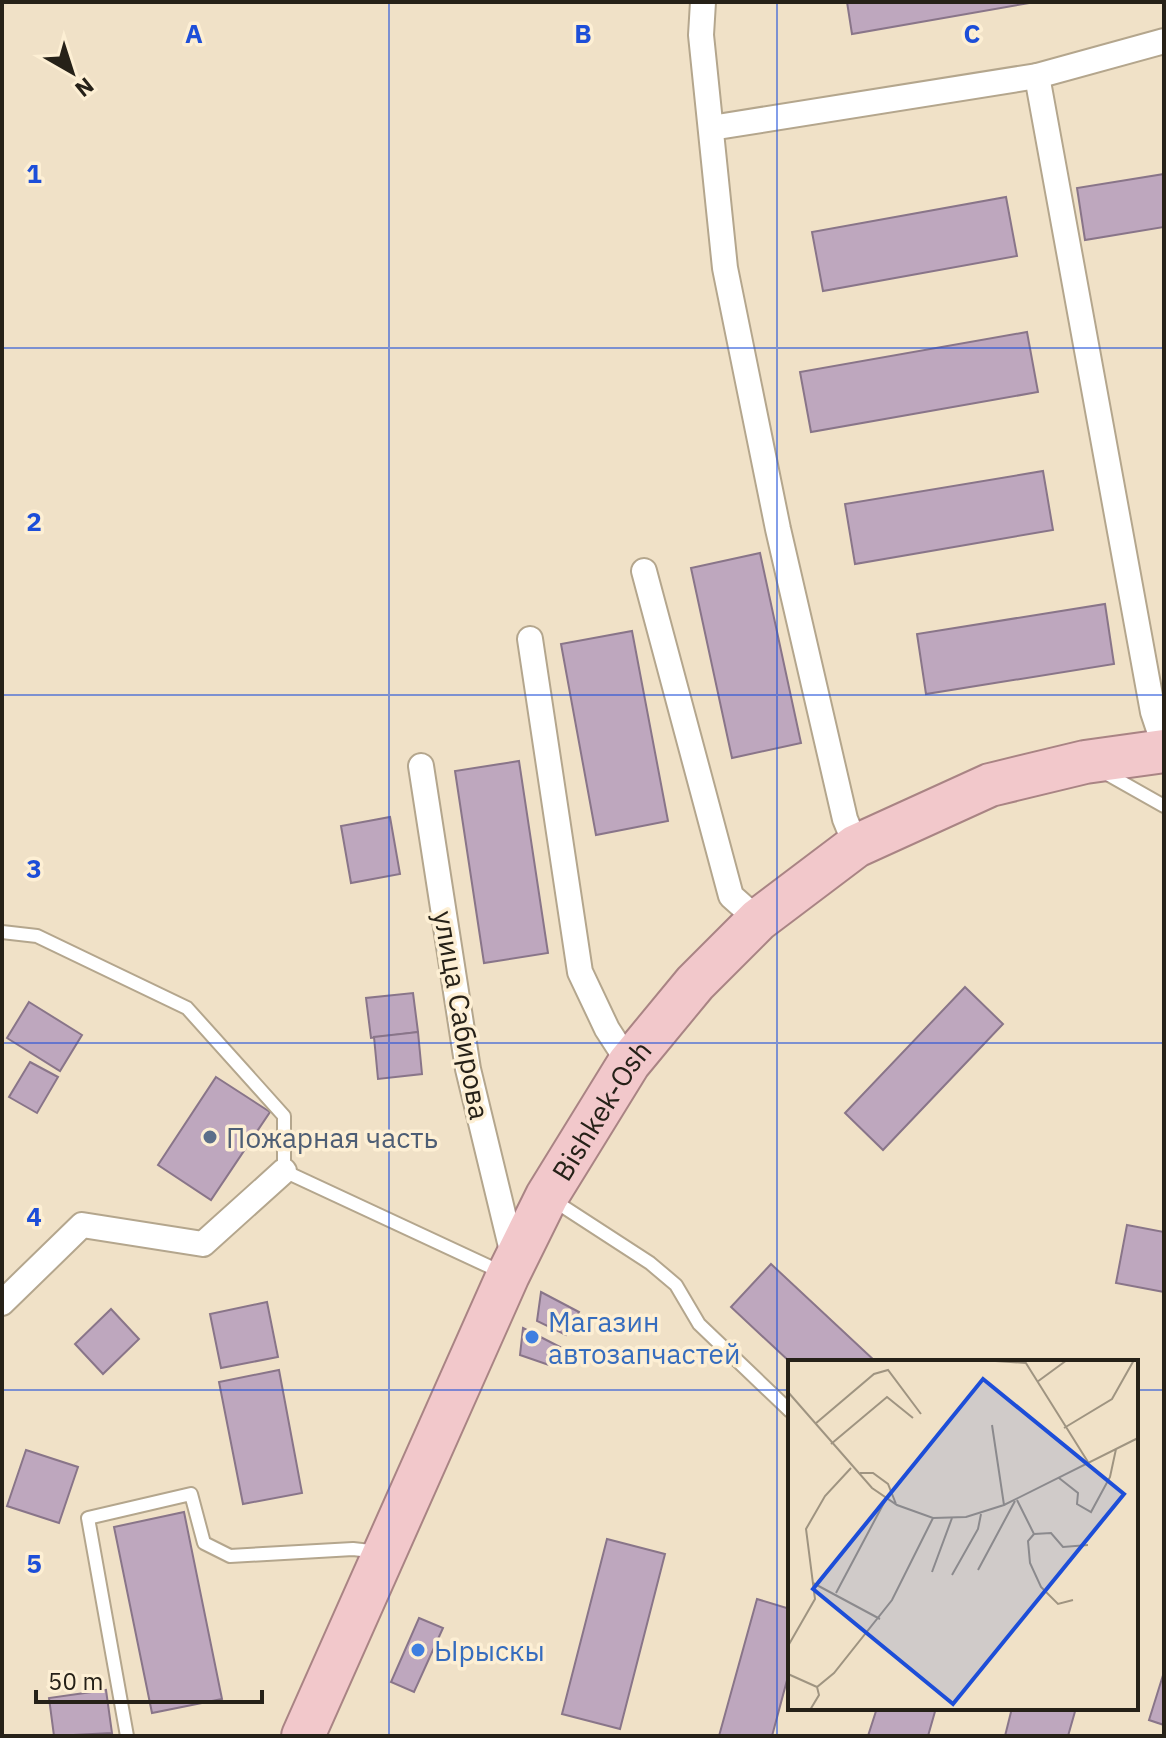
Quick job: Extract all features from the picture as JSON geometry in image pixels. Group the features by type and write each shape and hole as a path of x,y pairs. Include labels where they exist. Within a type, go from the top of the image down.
{"highway":[{"name":"Bishkek-Osh","path":"303,1736 511,1268 547,1196 629,1063 695,983 758,920 856,846 990,785 1085,762 1164,748"}],"street":[{"path":"703,2 701,35 725,268 778,529 845,819 856,846"},
{"path":"711,128 1037,76 1164,41"},
{"path":"1037,76 1153,712 1164,748"},
{"path":"644,571 731,896 758,920"},
{"path":"530,639 580,972 607,1029 629,1063"},
{"name":"улица Сабирова","path":"421,766 468,1069 511,1268"},
{"path":"2,1303 82,1225 203,1244 284,1171"}],"lane":[{"path":"1085,762 1164,806"},
{"path":"2,932 37,936 187,1008 284,1116 284,1171 511,1268"},
{"path":"547,1196 650,1263 676,1285 699,1324 788,1409"},
{"path":"127,1736 88,1518 191,1494 204,1543 230,1556 353,1549 385,1552"}],"building":[{"path":"847,2 1035,2 852,34"},
{"path":"1164,174 1164,227 1085,240 1077,188"},
{"path":"1006,197 1017,256 823,291 812,232"},
{"path":"1027,332 1038,392 811,432 800,372"},
{"path":"1043,471 1053,530 855,564 845,504"},
{"path":"760,553 801,743 732,758 691,568"},
{"path":"1105,604 1114,664 926,694 917,634"},
{"path":"632,631 668,821 596,835 561,644"},
{"path":"519,761 548,953 484,963 455,771"},
{"path":"390,817 400,874 351,883 341,826"},
{"path":"965,987 1003,1024 883,1150 845,1113"},
{"path":"413,993 418,1032 371,1038 366,998"},
{"path":"29,1002 82,1035 60,1071 7,1038"},
{"path":"418,1032 422,1074 378,1079 374,1037"},
{"path":"30,1062 58,1077 37,1113 9,1097"},
{"path":"216,1077 270,1112 211,1200 158,1165"},
{"path":"1127,1225 1164,1232 1164,1292 1116,1283"},
{"path":"771,1264 874,1360 788,1360 731,1307"},
{"path":"541,1292 579,1312 566,1335 537,1321"},
{"path":"267,1302 278,1357 221,1368 210,1314"},
{"path":"111,1309 139,1339 103,1374 75,1344"},
{"name":"Магазин автозапчастей","path":"523,1328 560,1347 549,1365 520,1355"},
{"path":"279,1370 302,1493 243,1504 219,1382"},
{"path":"26,1450 78,1467 59,1523 7,1506"},
{"path":"184,1512 222,1699 152,1713 114,1527"},
{"path":"607,1539 665,1554 620,1729 562,1714"},
{"path":"757,1599 788,1608 788,1676 772,1736 719,1736"},
{"path":"419,1618 443,1628 414,1692 391,1682"},
{"path":"1164,1672 1164,1725 1149,1720"},
{"path":"106,1690 112,1733 54,1736 49,1698"},
{"path":"876,1710 935,1710 928,1736 868,1736"},
{"path":"1012,1710 1075,1710 1068,1736 1005,1736"}],"place":[{"name":"Пожарная часть","path":"210,1137"},
{"name":"Магазин автозапчастей","path":"532,1337"},
{"name":"Ырыскы","path":"418,1650"}]}
